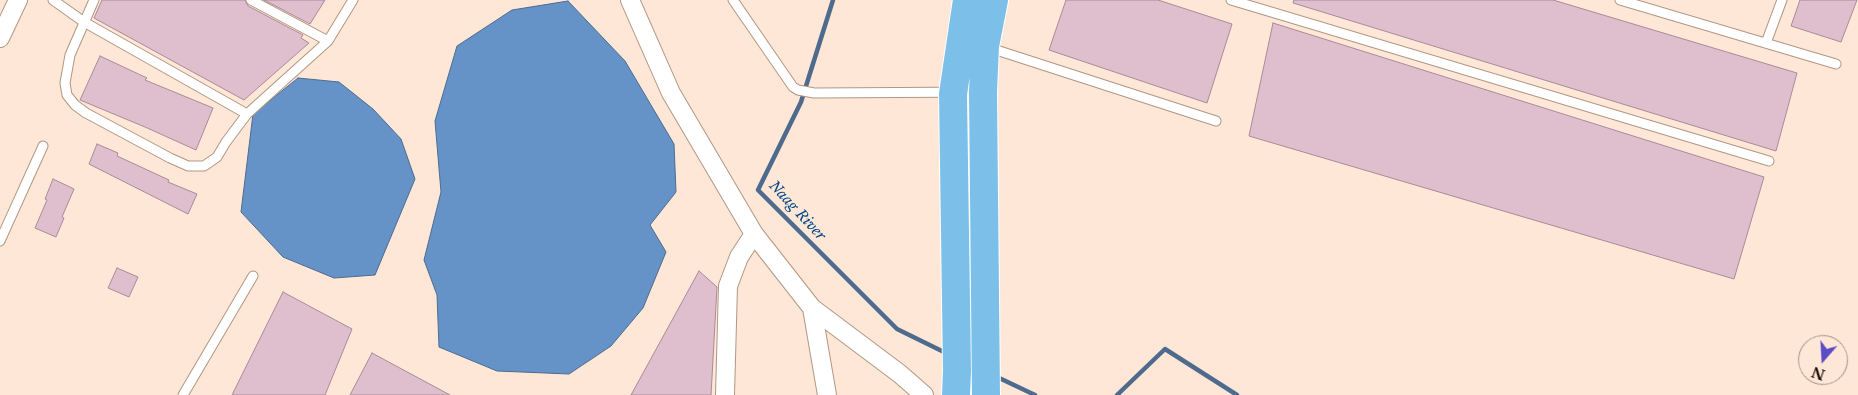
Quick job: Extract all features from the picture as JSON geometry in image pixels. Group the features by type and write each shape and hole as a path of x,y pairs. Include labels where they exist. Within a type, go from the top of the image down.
{"highway":[{"path":"957,371 953,94 967,0"},
{"path":"986,379 983,92 985,46 994,0"}],"street":[{"path":"0,38 18,0"},
{"path":"630,0 671,94 754,234 812,308 900,374 924,395"},
{"path":"725,395 728,286 739,257 754,234"},
{"path":"812,308 827,395"}],"lane":[{"path":"53,0 84,22 247,114"},
{"path":"94,0 70,55 65,83 67,95 75,105 86,113 188,166 204,166 217,157 247,114 328,41 353,0"},
{"path":"251,0 328,41"},
{"path":"733,0 761,42 798,90 809,93 953,94 983,92"},
{"path":"1231,0 1769,161"},
{"path":"1620,0 1836,64"},
{"path":"1766,43 1782,0"},
{"path":"985,46 1216,121"},
{"path":"0,241 43,146"},
{"path":"182,395 253,276"}],"water":[{"path":"568,1 625,61 674,144 676,192 650,225 666,252 643,308 611,346 569,374 497,371 439,347 437,295 424,260 441,192 435,121 457,46 512,10"},
{"path":"298,78 339,82 373,109 401,139 415,179 375,275 334,278 283,257 241,212 253,114"}],"building":[{"path":"102,0 245,0 248,6 303,35 301,38 309,43 244,100 94,18"},
{"path":"264,0 325,0 310,24"},
{"path":"1066,0 1158,0 1232,24 1207,103 1049,50"},
{"path":"1294,0 1553,0 1797,73 1776,151 1293,3"},
{"path":"1800,0 1857,0 1841,42 1791,26"},
{"path":"1273,23 1764,177 1734,279 1249,136"},
{"path":"100,56 147,78 145,80 213,108 196,150 80,100"},
{"path":"97,144 118,153 117,156 169,180 168,182 197,194 188,214 89,164"},
{"path":"53,179 74,189 56,237 35,228 47,200 45,199"},
{"path":"117,268 138,277 129,297 108,288"},
{"path":"699,271 717,287 711,395 631,395"},
{"path":"283,292 352,329 325,395 232,395"},
{"path":"372,353 450,395 350,395"}],"waterway":[{"name":"Naag River","path":"833,0 801,102 758,190 897,329 948,354"},
{"name":"Naag River","path":"1117,395 1165,349 1237,395"},
{"name":"Naag River","path":"995,376 1035,395"}]}
